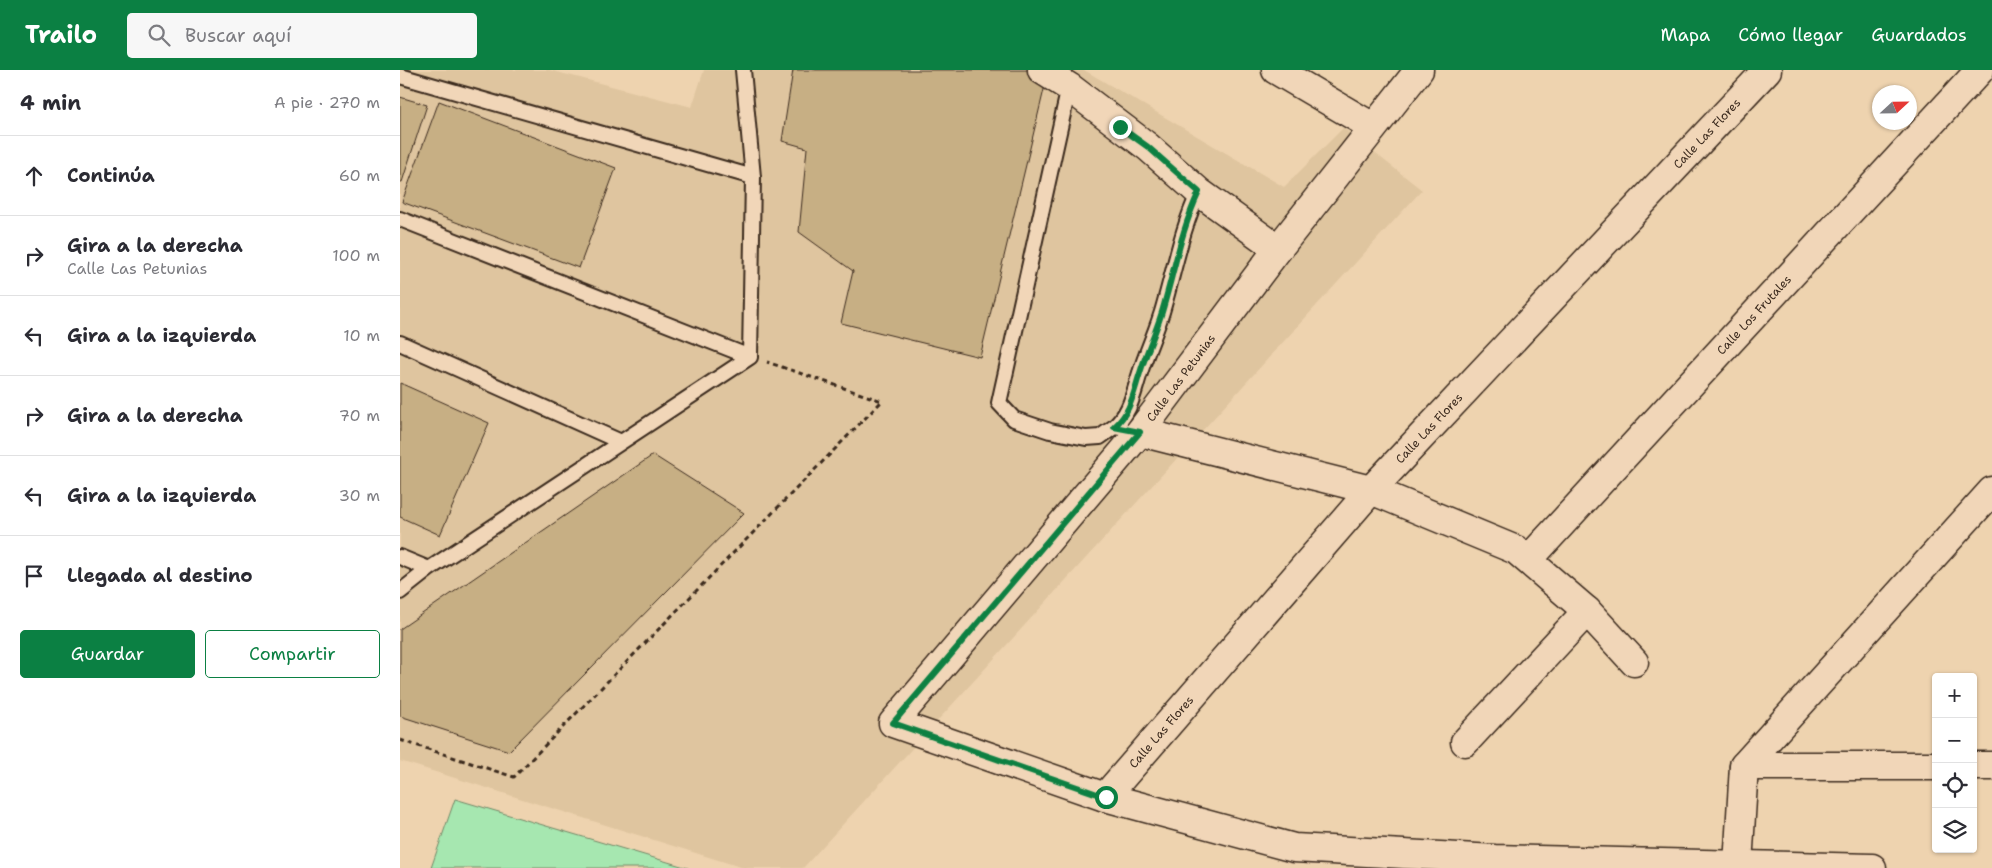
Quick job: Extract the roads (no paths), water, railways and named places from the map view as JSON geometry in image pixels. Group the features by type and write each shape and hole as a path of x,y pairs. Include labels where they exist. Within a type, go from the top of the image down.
{"street":[{"path":"1042,70 1069,87 1148,147 1199,192 1278,249"},
{"path":"1276,70 1373,127"},
{"name":"Calle Las Petunias","path":"1106,797 893,723 1127,430 1278,249 1419,70"},
{"name":"Calle Las Flores","path":"1106,797 1371,490 1767,70"},
{"name":"Calle Los Frutales","path":"1529,559 1980,70"},
{"path":"1127,430 1371,490 1516,550 1529,559 1587,611 1634,662"},
{"path":"1738,865 1744,766 1992,490"},
{"path":"1465,742 1587,611"},
{"path":"1744,766 1932,766"},
{"path":"1977,766 1992,766"},
{"path":"1106,797 1292,858 1494,863 1872,868"}],"lane":[{"path":"743,70 753,177 750,357"},
{"path":"400,76 753,177"},
{"path":"1069,87 999,403 1014,419 1050,431 1086,438 1100,437 1127,430 1123,419 1132,401 1139,374 1164,308 1189,213 1199,192"},
{"path":"400,219 750,357"},
{"path":"400,343 621,442"},
{"path":"400,592 429,569 750,357"},
{"path":"400,557 429,569"}]}
